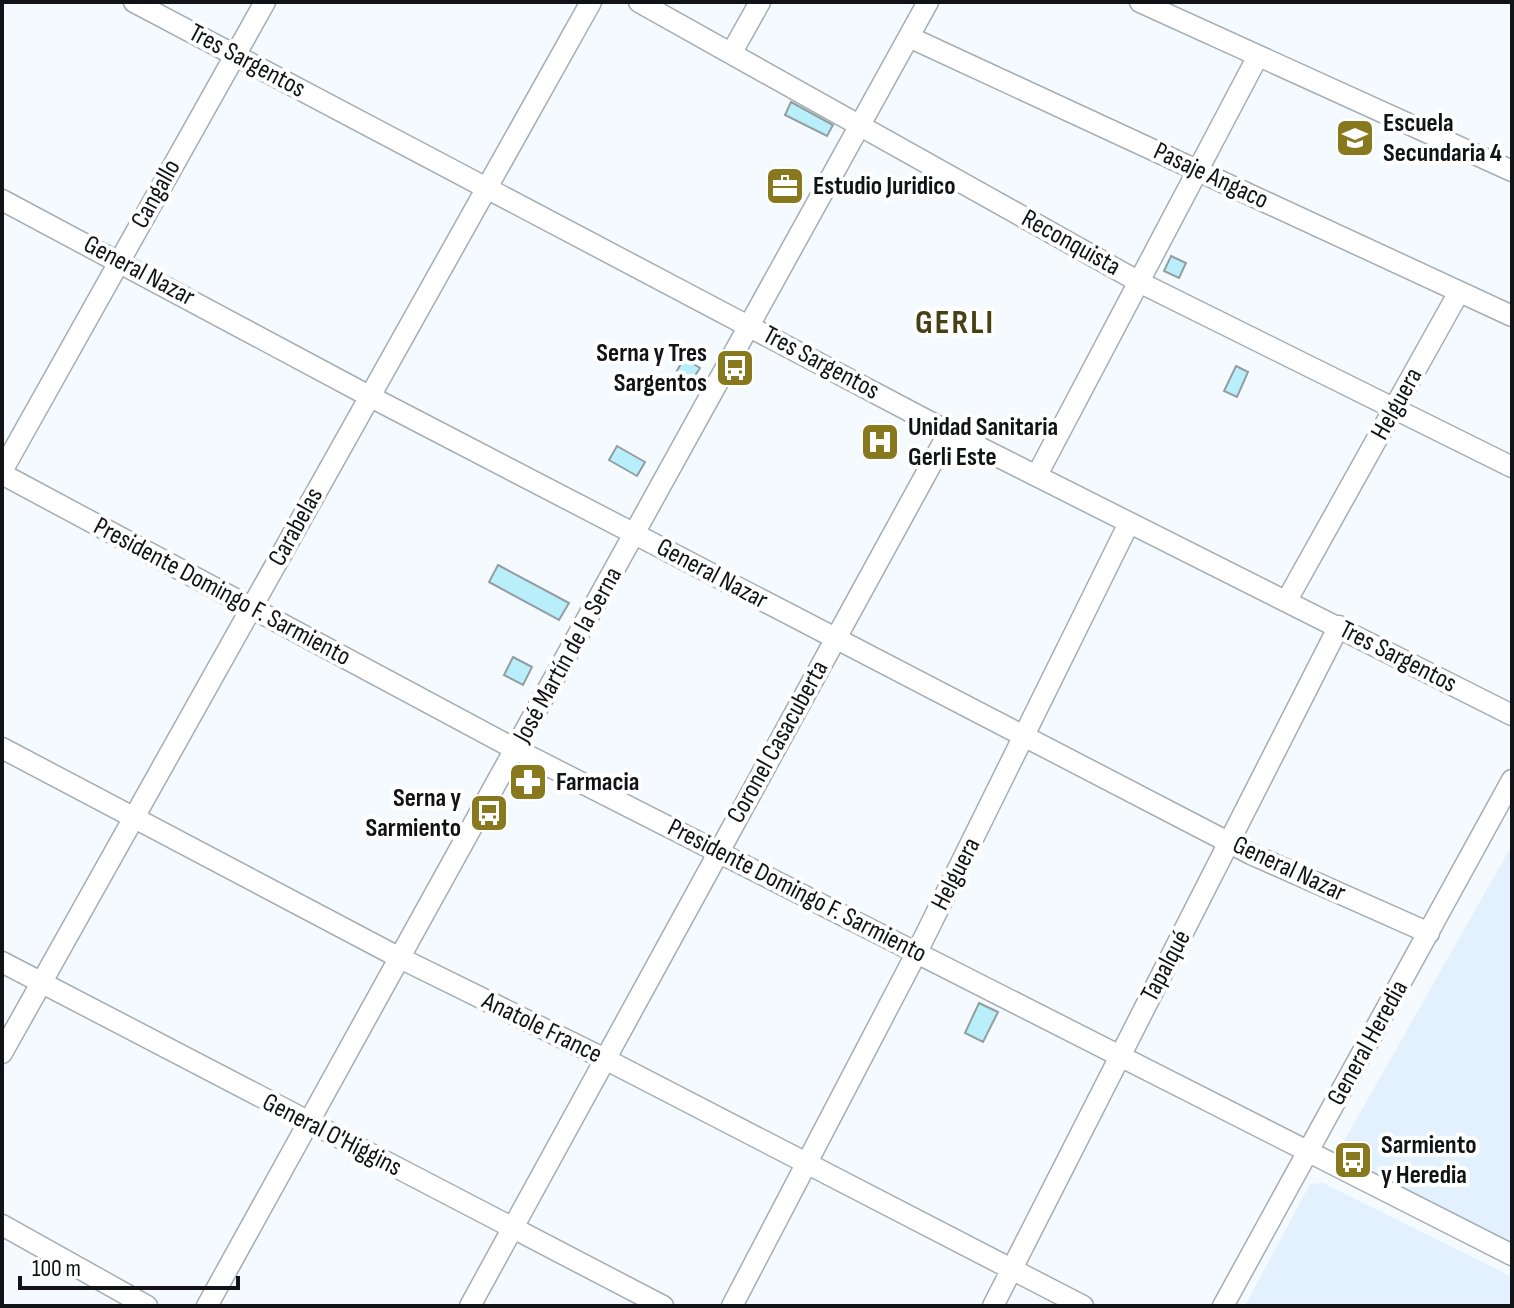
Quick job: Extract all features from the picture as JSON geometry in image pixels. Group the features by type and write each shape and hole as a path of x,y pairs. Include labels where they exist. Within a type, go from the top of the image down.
{"street":[{"name":"Tres Sargentos","path":"134,2 949,432 1512,715"},
{"name":"Cangallo","path":"2,473 265,2"},
{"name":"Carabelas","path":"2,1053 591,2"},
{"name":"Reconquista","path":"639,2 1141,283 1512,467"},
{"path":"732,52 760,2"},
{"name":"José Martín de la Serna","path":"207,1306 928,2"},
{"path":"1140,2 1512,171"},
{"name":"Pasaje Angaco","path":"909,37 1512,316"},
{"path":"1037,475 1141,283 1258,56"},
{"name":"General Nazar","path":"2,200 369,396 1231,843 1429,933"},
{"name":"Helguera","path":"1287,600 1459,292"},
{"name":"Coronel Casacuberta","path":"470,1306 949,432"},
{"name":"Presidente Domingo F. Sarmiento","path":"2,473 515,749 917,952 1118,1058 1512,1255"},
{"name":"Helguera","path":"732,1306 917,952 1129,523"},
{"name":"Tapalqué","path":"993,1306 1339,626"},
{"name":"Anatole France","path":"2,748 398,957 605,1059 1083,1306"},
{"name":"General Heredia","path":"1223,1306 1512,780"},
{"name":"General O'Higgins","path":"2,962 663,1306"},
{"path":"2,1225 147,1306"}],"shaded area":[{"path":"1512,845 1512,1250 1335,1157"},
{"path":"1323,1183 1512,1277 1512,1306 1245,1306 1310,1184"}],"building":[{"path":"791,102 833,125 827,136 785,115"},
{"name":"Estudio Juridico","path":"777,173 801,186 794,199 770,186"},
{"path":"1171,256 1186,263 1179,278 1164,271"},
{"path":"684,358 700,368 692,380 677,371"},
{"path":"1236,366 1248,372 1237,397 1224,391"},
{"path":"617,446 645,462 637,476 609,460"},
{"path":"498,565 569,603 559,620 489,582"},
{"path":"513,657 532,667 523,685 504,675"},
{"path":"979,1003 998,1012 983,1042 965,1033"}],"place":[{"name":"Escuela Secundaria 4","path":"1355,138"},
{"name":"Estudio Juridico","path":"785,186"},
{"name":"Serna y Tres Sargentos","path":"735,368"},
{"name":"Unidad Sanitaria Gerli Este","path":"880,442"},
{"name":"Farmacia","path":"528,782"},
{"name":"Serna y Sarmiento","path":"489,813"},
{"name":"Sarmiento y Heredia","path":"1353,1160"}],"district":[{"name":"GERLI","path":"955,322"}]}
